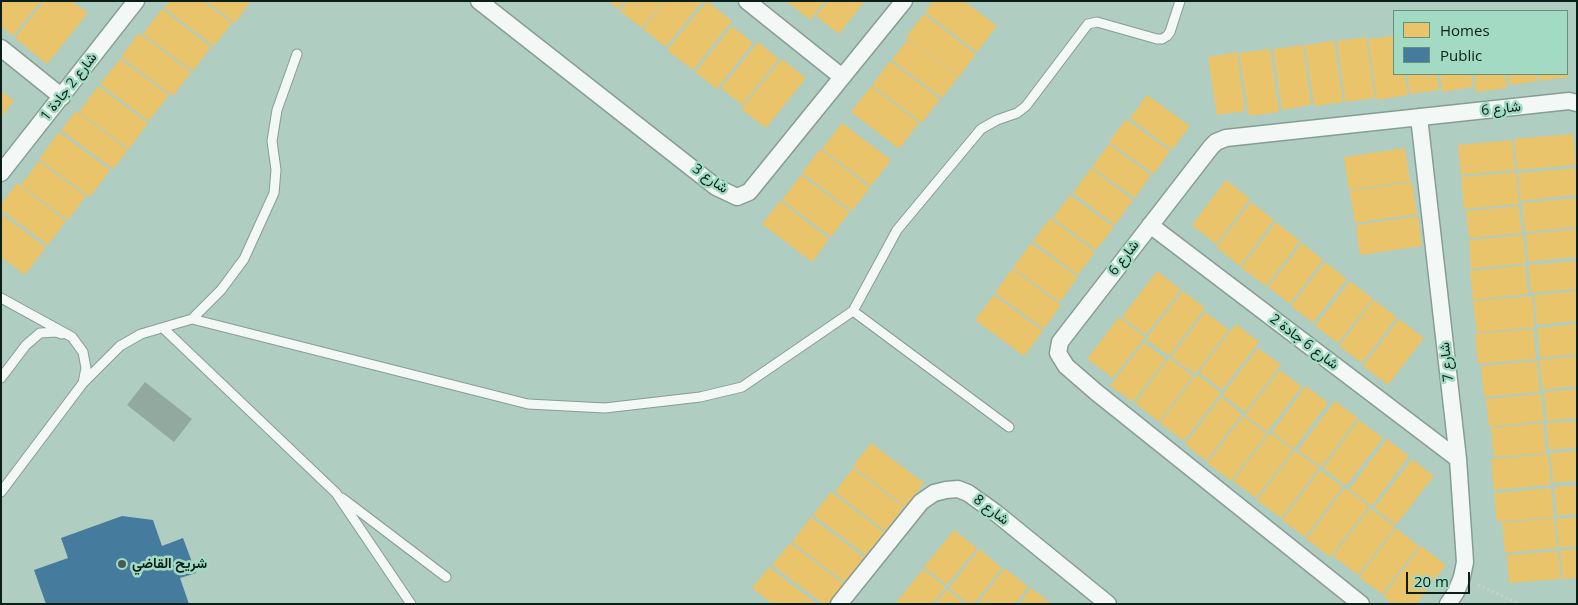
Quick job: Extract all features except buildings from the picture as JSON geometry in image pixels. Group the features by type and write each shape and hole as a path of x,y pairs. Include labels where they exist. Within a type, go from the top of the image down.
{"street":[{"name":"شارع 2 جادة 1","path":"1,173 136,1"},
{"name":"شارع 3","path":"479,1 716,187 737,197 749,192 904,1"},
{"path":"747,1 842,77"},
{"path":"1,48 62,97"},
{"name":"شارع 6","path":"1361,604 1066,366 1058,353 1060,342 1216,142 1226,138 1419,117 1569,101 1577,103"},
{"name":"شارع 7","path":"1419,117 1458,459 1465,562 1456,592 1448,604"},
{"name":"شارع 6 جادة 2","path":"1150,225 1458,459"},
{"name":"شارع 8","path":"840,603 922,502 934,493 958,489 968,493 996,514 1108,604"}],"lane":[{"path":"192,319 528,404 605,408 700,397 742,387 853,311 897,230 981,129 997,120 1017,113 1026,106 1088,24 1097,22 1156,39 1162,39 1170,32 1180,1"},
{"path":"1,492 83,384 120,346 142,334 192,319 220,290 244,258 274,193 276,170 272,142 277,110 297,54"},
{"path":"1,298 72,337 83,352 86,368 83,384"},
{"path":"853,311 1010,427"},
{"path":"163,328 336,493 446,577"},
{"path":"1,378 26,344 40,333 56,332 72,337"},
{"path":"336,493 410,604"}],"path":[{"path":"1462,577 1520,604"}],"place":[{"name":"شريح القاضي","path":"122,564"}]}
